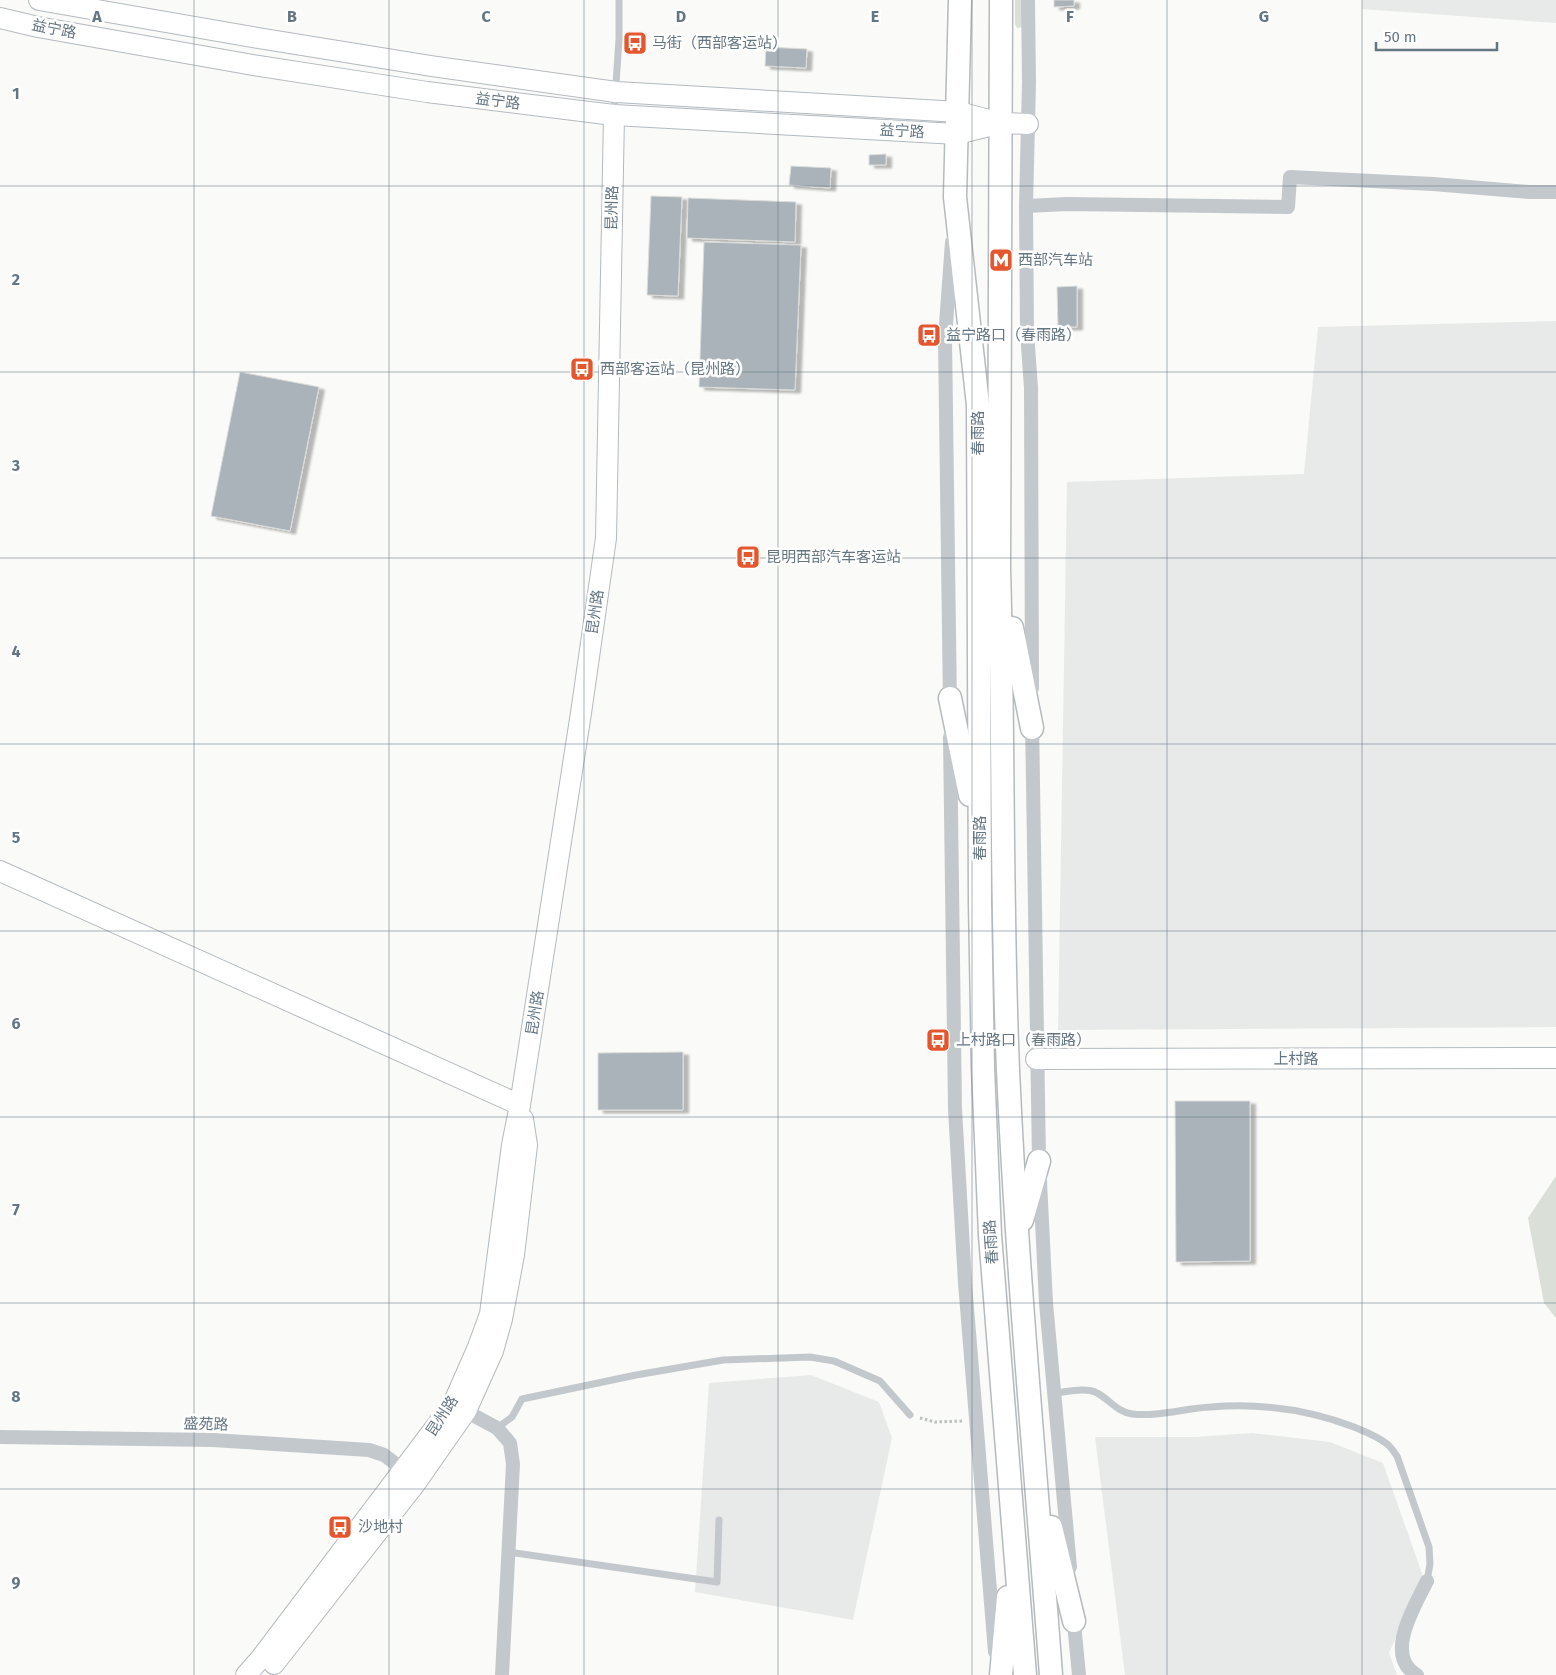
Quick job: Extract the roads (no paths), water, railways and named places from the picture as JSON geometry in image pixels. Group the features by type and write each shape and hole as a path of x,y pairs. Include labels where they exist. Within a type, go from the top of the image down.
{"main road":[{"name":"益宁路","path":"39,0 258,38 616,92 959,112 1001,123 1028,124"},
{"name":"春雨路","path":"960,0 956,197 978,405 980,844 984,1068 990,1235 1025,1675"},
{"name":"春雨路","path":"1001,0 1000,569 1008,1059 1018,1237 1051,1675"},
{"name":"益宁路","path":"0,18 38,27 253,65 428,92 614,115 957,134 1001,123"},
{"name":"昆州路","path":"265,1675 415,1484 459,1408 490,1314 512,1145 520,1105 581,712 606,538 614,115"},
{"path":"1000,569 1032,728"},
{"path":"950,698 980,844"},
{"path":"0,871 520,1105"},
{"name":"上村路","path":"1036,1059 1556,1058"},
{"path":"1018,1237 1039,1162"},
{"name":"昆州路","path":"246,1675 262,1658 404,1470 459,1408"},
{"path":"1035,1466 1074,1621"},
{"path":"1001,1675 1013,1531"}],"street":[{"path":"1028,0 1027,332 1031,398 1032,728 1039,1162 1046,1303 1079,1675"},
{"path":"1026,206 1067,204 1288,207 1290,177 1556,192"},
{"path":"956,197 945,338 955,1109 965,1283 997,1675"},
{"path":"459,1408 497,1428 510,1443 513,1464 502,1675"},
{"name":"盛苑路","path":"0,1437 212,1440 369,1450 384,1455 404,1470"},
{"path":"1417,1675 1405,1665 1402,1652 1403,1632 1427,1581"}],"lane":[{"path":"614,115 619,0"},
{"path":"497,1428 512,1417 522,1400 636,1375 723,1360 810,1357 834,1361 880,1381 910,1415"},
{"path":"1055,1393 1096,1392 1113,1406 1130,1414 1155,1415 1183,1409 1214,1406 1265,1406 1331,1420 1374,1435 1388,1445 1397,1456 1429,1547 1430,1564 1427,1581"},
{"path":"508,1552 717,1582 719,1520"}],"place":[{"name":"马街（西部客运站）","path":"635,43"},
{"name":"西部汽车站","path":"1001,260"},
{"name":"益宁路口（春雨路）","path":"929,335"},
{"name":"西部客运站（昆州路）","path":"582,369"},
{"name":"昆明西部汽车客运站","path":"748,557"},
{"name":"上村路口（春雨路）","path":"938,1040"},
{"name":"沙地村","path":"340,1527"}]}
